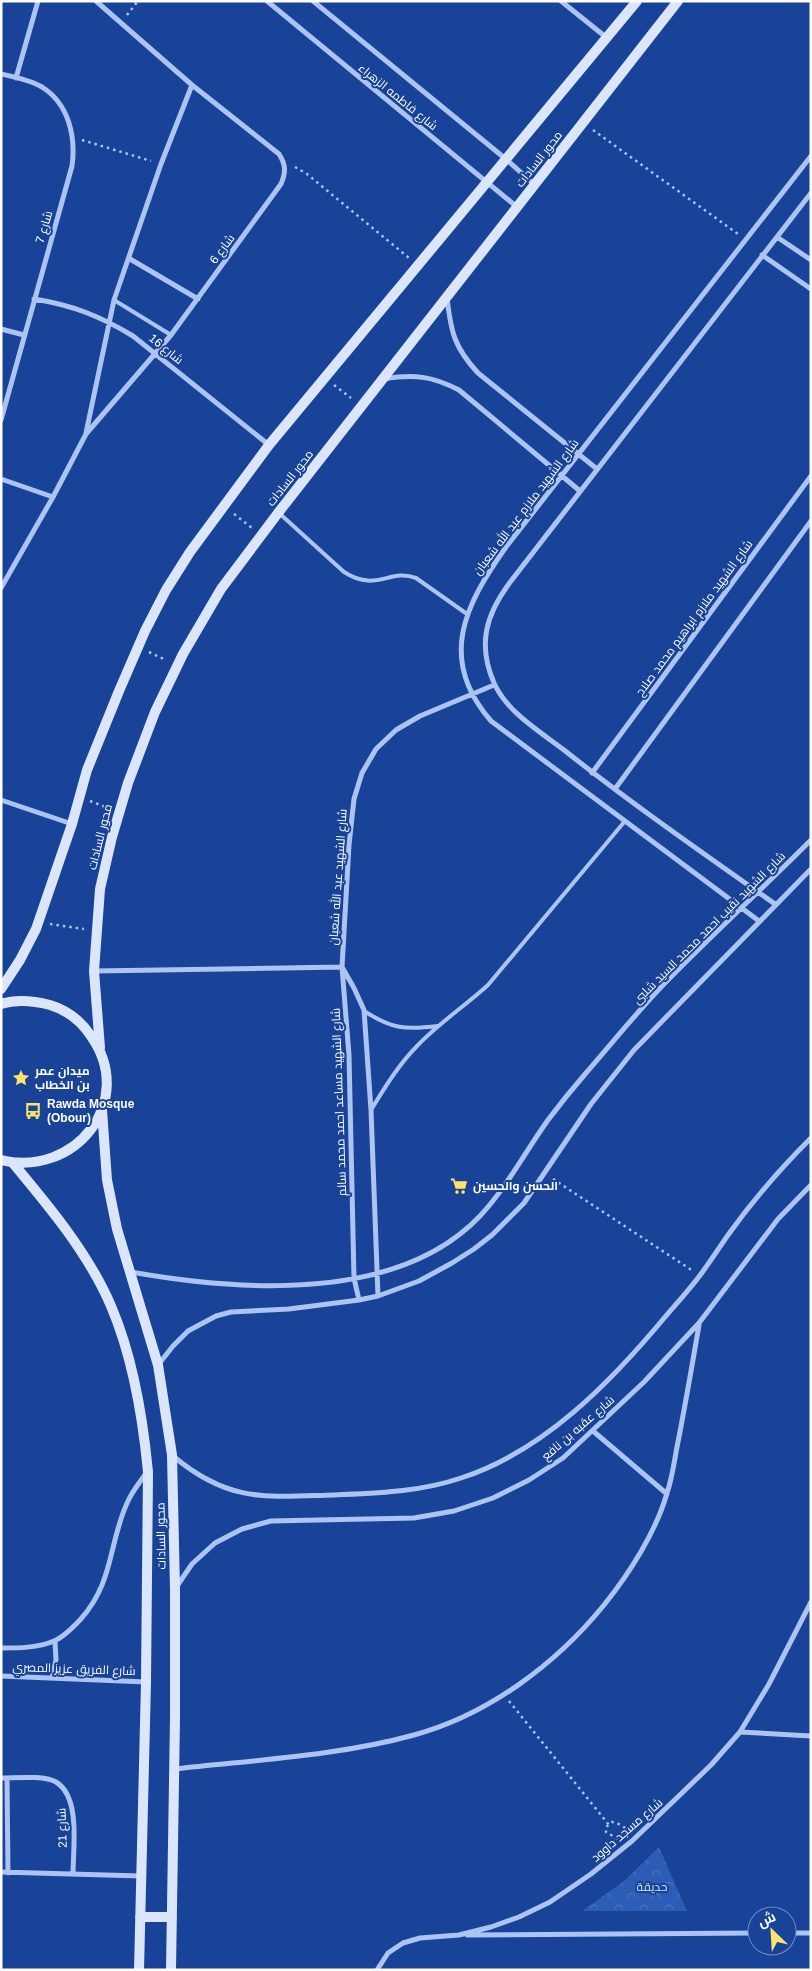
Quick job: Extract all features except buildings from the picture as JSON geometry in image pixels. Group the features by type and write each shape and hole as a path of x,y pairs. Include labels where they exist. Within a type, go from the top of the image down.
{"street":[{"path":"16,78 38,1"},
{"path":"96,1 192,85 279,154 284,163"},
{"name":"شارع فاطمه الزهراء","path":"267,1 517,207"},
{"name":"شارع فاطمه الزهراء","path":"313,1 535,185"},
{"path":"561,1 607,38"},
{"name":"محور السادات","path":"1,989 20,960 39,922 72,824 87,770 138,646 166,590 190,552 269,445 637,1"},
{"name":"محور السادات","path":"100,1048 94,971 100,888 128,783 155,712 178,666 221,589 278,513 678,1"},
{"name":"شارع 7","path":"1,74 42,88 54,98 64,111 73,138 72,166 1,419"},
{"name":"شارع 6","path":"86,434 108,321 114,300 161,164 192,85"},
{"name":"شارع الشهيد ملازم عبد الله شعبان","path":"759,921 497,726 480,708 471,694 462,668 461,641 467,614 485,577 578,454 811,156"},
{"name":"شارع 6","path":"1,588 53,497 86,434 171,334 198,299 281,184 285,174 284,163"},
{"path":"775,904 592,773 518,714 504,700 494,685 488,668 485,650 490,614 497,600 811,193"},
{"path":"777,237 811,260"},
{"path":"762,255 811,289"},
{"path":"130,258 198,299"},
{"path":"447,298 449,320 454,340 464,358 478,373 597,469"},
{"name":"شارع 16","path":"34,299 60,303 85,311 108,321 133,336 269,445"},
{"path":"1,329 24,335"},
{"path":"384,379 422,376 441,381 459,390 580,491"},
{"name":"شارع الشهيد ملازم ابراهيم محمد صلاح","path":"592,773 811,476"},
{"path":"1,479 53,497"},
{"path":"615,789 811,521"},
{"name":"شارع الشهيد عبد الله شعبان","path":"342,967 349,845 354,799 362,773 376,749 396,730 420,716 494,685"},
{"path":"1,800 72,824"},
{"name":"شارع الشهيد نقيب احمد محمد السيد شلبى","path":"131,1272 177,1280 242,1285 289,1284 354,1278 377,1273 426,1255 465,1231 496,1198 548,1121 590,1069 663,985 743,909 811,840"},
{"path":"158,1365 188,1331 216,1316 231,1312 288,1309 378,1296 418,1281 474,1249 500,1228 524,1203 591,1104 634,1050 811,869"},
{"path":"94,971 342,967"},
{"name":"شارع الشهيد مساعد احمد محمد سالم","path":"342,967 364,1010 371,1110 378,1296"},
{"name":"شارع الشهيد مساعد احمد محمد سالم","path":"342,967 349,1055 354,1278 359,1300"},
{"path":"1,1004 32,1000 60,1008 83,1024 100,1048 106,1068 107,1089 102,1110 91,1130 76,1146 56,1157 34,1163 1,1160"},
{"name":"محور السادات","path":"102,1110 107,1180 117,1228 158,1365 172,1455 175,1588 171,1970"},
{"name":"شارع عقبه بن نافع","path":"172,1455 191,1471 213,1484 237,1492 262,1496 378,1493 420,1489 461,1478 500,1462 536,1441 570,1414 629,1360 700,1276 728,1234 762,1191 811,1138"},
{"name":"محور السادات","path":"12,1162 44,1200 78,1249 111,1306 139,1405 148,1472 146,1682 138,1970"},
{"name":"شارع عقبه بن نافع","path":"175,1588 192,1564 209,1548 242,1529 271,1521 414,1518 454,1511 493,1498 529,1480 563,1458 644,1382 699,1323 778,1218 811,1185"},
{"path":"174,1769 366,1747 416,1734 464,1716 504,1694 551,1661 588,1625 620,1585 647,1541 667,1494 699,1323"},
{"path":"593,1431 667,1494"},
{"name":"شارع الفريق عزيز المصري","path":"1,1648 36,1646 55,1641 74,1626 92,1606 104,1581 127,1502 148,1472"},
{"name":"شارع مسجد داوود","path":"377,1970 388,1953 403,1943 420,1938 459,1935 490,1927 519,1917 550,1902 591,1874 638,1836 711,1765 740,1732 769,1684 811,1602"},
{"path":"52,1678 56,1660 55,1641"},
{"name":"شارع الفريق عزيز المصري","path":"1,1676 146,1682"},
{"path":"740,1732 811,1736"},
{"path":"4,1778 8,1873"},
{"name":"شارع 21","path":"4,1778 37,1778 55,1782 67,1794 73,1808 73,1874"},
{"path":"1,1872 141,1876"},
{"path":"140,1918 172,1917"},
{"path":"459,1935 747,1933"},
{"path":"797,1933 811,1933"}],"lane":[{"path":"114,300 171,334"},
{"path":"278,513 344,572 354,578 376,581 408,575 416,578 467,614"},
{"path":"371,1110 400,1064 438,1026 464,1007 488,985 625,822"},
{"path":"364,1010 383,1023 401,1028 438,1026"}],"path":[{"path":"122,22 138,1"},
{"path":"583,123 746,240"},
{"path":"73,138 161,164"},
{"path":"284,163 298,168 307,174 418,266"},
{"path":"325,377 362,407"},
{"path":"224,505 261,536"},
{"path":"138,646 178,666"},
{"path":"79,797 119,812"},
{"path":"39,922 97,931"},
{"path":"543,1173 700,1276"},
{"path":"504,1694 608,1825"},
{"path":"627,1845 606,1832 608,1825 616,1822 638,1836"}],"green space":[{"name":"حديقة","path":"659,1847 687,1911 582,1911 624,1881"}],"place":[{"name":"ميدان عمر بن الخطاب","path":"21,1078"},
{"name":"Rawda Mosque (Obour)","path":"33,1111"},
{"name":"الحسن والحسين","path":"459,1186"}]}
